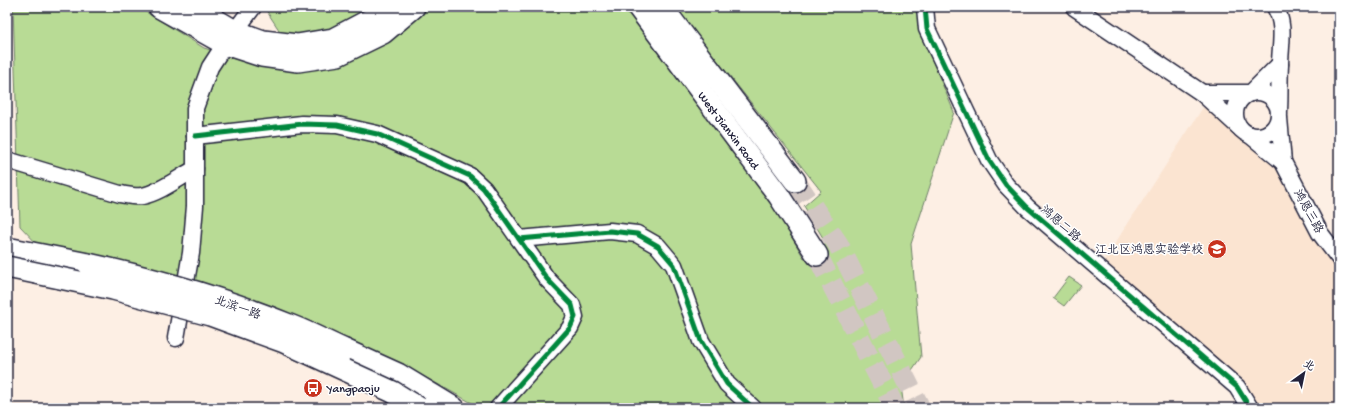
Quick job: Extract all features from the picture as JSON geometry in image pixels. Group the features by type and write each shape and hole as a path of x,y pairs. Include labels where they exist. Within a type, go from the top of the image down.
{"main road":[{"path":"159,7 230,37 262,56 298,61 338,55 383,33 414,7"},
{"path":"194,7 230,37 297,45 333,39 371,19 385,7"},
{"name":"West Jianxin Road","path":"638,7 779,196 817,255"},
{"name":"West Jianxin Road","path":"662,7 795,181"},
{"name":"北滨一路","path":"7,259 118,271 214,298 292,326 398,374 454,408"},
{"name":"北滨一路","path":"7,259 113,289 210,314 284,342 393,392 419,408"}],"street":[{"path":"176,338 191,252 195,206 195,108 210,67 230,37 254,7"},
{"name":"鸿恩二路","path":"924,7 927,29 989,160 1006,185 1027,207 1237,387 1250,408"},
{"path":"1074,7 1202,93 1244,131 1283,162"},
{"path":"1275,7 1279,14 1283,37 1280,64 1279,115 1283,162"},
{"path":"1202,93 1251,92 1266,93 1274,99 1279,115 1277,126 1272,132 1265,135 1257,137 1244,131 1236,121 1236,107 1239,100 1251,92 1280,64"},
{"path":"194,136 302,124 337,125 377,134 470,176 484,189 548,280 572,305 575,317 570,328 498,408"},
{"path":"7,160 131,196 143,196 155,191 195,169"},
{"name":"鸿恩三路","path":"1283,162 1320,233 1339,258"},
{"path":"519,239 610,231 637,234 658,246 674,266 701,341 727,384 753,408"}],"shaded area":[{"name":"江北区鸿恩实验学校","path":"1204,106 1279,166 1333,261 1339,267 1339,408 1258,408 1240,382 1103,262"}],"green space":[{"path":"13,7 138,7 204,48 262,66 420,7 626,7 769,199 804,258 826,243 804,206 821,191 675,7 917,7 922,36 954,112 911,244 921,357 901,386 904,408 481,408 403,365 294,315 218,288 118,262 38,245 20,226"},
{"path":"264,7 374,7 332,31 303,38 281,33"},
{"path":"1069,277 1081,285 1064,306 1053,298"}],"tunnel":[{"path":"795,181 838,244 920,408"},
{"path":"817,255 895,408"}],"cycle path":[{"path":"925,7 927,29 989,160 1006,185 1027,207 1237,387 1250,408"},
{"path":"195,136 302,124 337,125 377,134 470,176 484,189 547,279 572,305 575,317 570,328 498,408"},
{"path":"519,239 610,231 637,234 658,246 674,265 701,341 727,384 753,408"}],"place":[{"name":"江北区鸿恩实验学校","path":"1217,249"},
{"name":"Yangpaoju","path":"313,388"}]}
